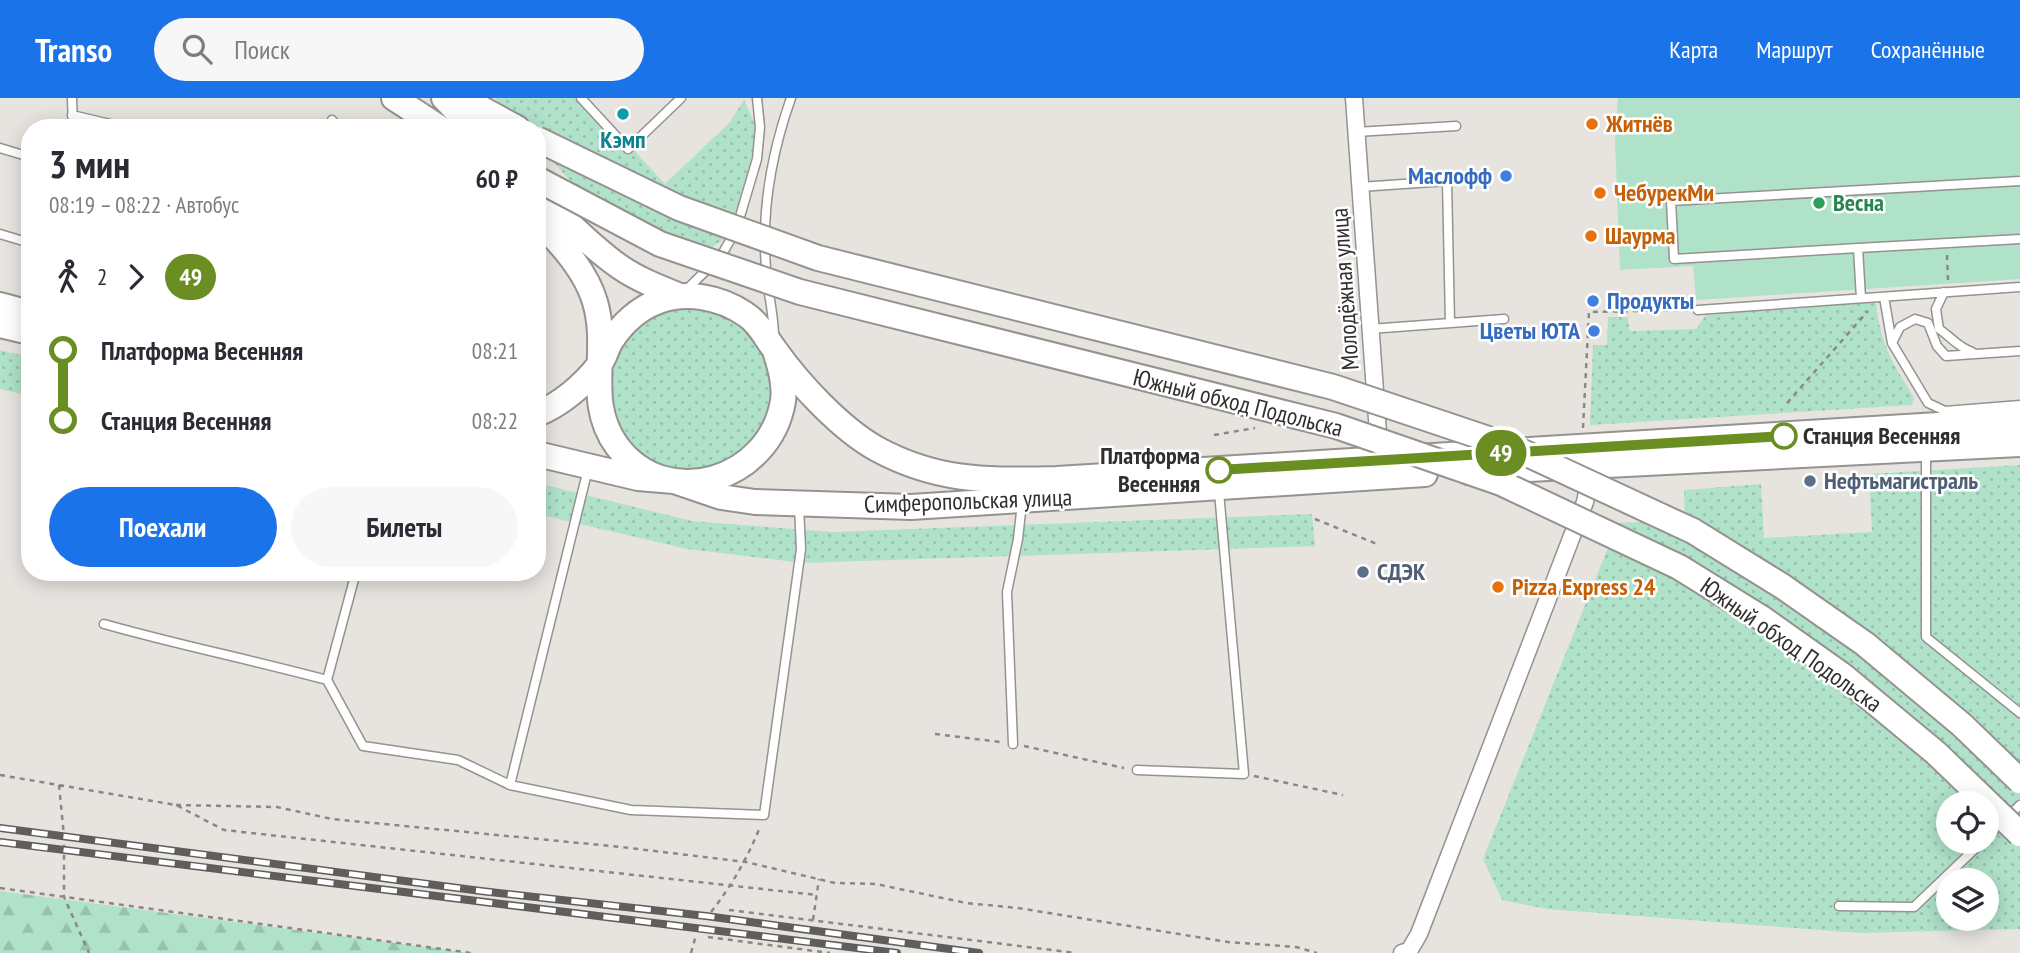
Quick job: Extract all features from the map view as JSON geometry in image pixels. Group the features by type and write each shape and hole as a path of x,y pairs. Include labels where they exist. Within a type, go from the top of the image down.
{"main road":[{"path":"376,98 406,119"},
{"path":"394,98 426,119"},
{"path":"444,98 464,119"},
{"path":"462,98 500,119"},
{"name":"Южный обход Подольска","path":"546,143 679,208 818,258 1333,387 1512,447 1693,531 1782,586 1865,644 1962,725 2020,782"},
{"name":"Южный обход Подольска","path":"546,184 660,244 800,292 1336,426 1501,483 1679,567 1763,619 1842,675 1937,753 2020,834"},
{"path":"546,201 622,269 680,296"},
{"path":"546,228 581,273 595,301 600,331 599,407 612,438 634,463 653,474 674,481"},
{"path":"546,410 567,396 601,363 610,343 631,318 659,301 680,296 704,297 726,303 746,314 763,330 775,350 782,374 783,400 777,424 764,446 746,464 724,476 700,482 638,478 546,456"},
{"path":"0,305 21,311"},
{"path":"0,325 21,330"},
{"name":"Симферопольская улица","path":"775,350 842,424 876,448 923,470 977,480 1590,466 2020,444"},
{"name":"Симферопольская улица","path":"674,481 721,497 755,502 911,507 1219,489 1381,469 2020,420"}],"street":[{"name":"Молодёжная улица","path":"1354,98 1381,469"},
{"path":"1402,953 1409,951 1424,922 1585,502 1591,482 1590,466"}],"lane":[{"path":"72,98 72,119"},
{"path":"581,98 628,149 681,98"},
{"path":"680,296 721,256 736,230 757,159 760,127 757,98"},
{"path":"775,350 774,317 767,278 768,202 772,161 791,98"},
{"path":"72,115 89,119"},
{"path":"1356,132 1456,127"},
{"path":"0,148 21,154"},
{"path":"1360,187 1447,181 1450,323"},
{"path":"2020,181 1671,201 1674,259 2020,239"},
{"path":"0,234 21,240"},
{"path":"1858,248 1861,298"},
{"path":"1698,310 2020,287"},
{"path":"1937,346 1939,329 1936,309 1944,292"},
{"path":"1884,297 1892,343 1928,403 1945,411 2020,405"},
{"path":"1370,329 1504,319"},
{"path":"1892,343 1900,327 1916,319 1928,323 1937,346 1947,356 2020,351"},
{"path":"1939,329 1953,338 1959,348 1977,353"},
{"path":"1926,450 1926,637 2020,713"},
{"path":"510,785 589,467"},
{"path":"1137,770 1244,774 1219,489"},
{"path":"1013,744 1007,592 1018,539 1022,500"},
{"path":"354,581 327,680 363,746 458,760 510,785 631,810 764,815 801,549 799,503"},
{"path":"104,624 327,680"},
{"path":"1999,825 2020,805"},
{"path":"1839,906 1914,907 1969,854"}],"path":[{"path":"1944,292 1949,284 1947,243"},
{"path":"1583,432 1590,312 1698,310"},
{"path":"1315,519 1377,544"},
{"path":"935,734 1013,744 1137,770"},
{"path":"1244,774 1343,795"},
{"path":"0,775 176,805 277,807 332,819 746,862 835,883 876,884 967,903 1018,908 1228,942 1296,947 1317,953"},
{"path":"59,785 64,836 64,897 89,953"},
{"path":"176,805 224,830 817,895"},
{"path":"711,912 746,862 764,815"},
{"path":"813,920 818,879"},
{"path":"0,888 471,953"},
{"path":"729,910 1076,953"},
{"path":"691,953 696,935"},
{"path":"708,937 830,953"}],"green space":[{"path":"495,98 586,98 665,184 729,123 744,100 754,122 754,145 736,219 726,238 707,250 668,257 645,250 624,240 546,154 546,119 514,119"},
{"name":"Весна","path":"1618,98 2020,98 2020,279 1696,300 1693,266 1620,270 1615,141"},
{"path":"1876,301 1884,341 1893,363 1914,398 1912,405 1590,425 1593,345 1607,345 1608,317 1628,317 1629,331 1696,329 1706,315"},
{"path":"691,308 722,315 748,332 765,358 772,389 765,420 748,446 722,463 691,470 660,463 634,446 617,420 610,389 617,358 634,332 660,315"},
{"path":"0,350 21,355 21,394 0,389"},
{"path":"2020,465 2020,929 1999,930 1999,868 1936,868 1936,931 1940,931 1859,933 1547,909 1502,900 1483,859 1618,523 1685,520 1684,490 1761,484 1764,538 1872,532 1869,474"},
{"path":"546,485 692,521 832,532 1312,514 1315,546 803,563 687,549 546,516"},
{"path":"0,891 471,953 0,953"}],"railway":[{"path":"0,828 481,891 706,916 979,953"},
{"path":"0,842 897,953"}],"bus line":[{"name":"49","path":"1219,470 1784,436"}],"place":[{"name":"Кэмп","path":"623,114"},
{"name":"Житнёв","path":"1592,124"},
{"name":"Маслофф","path":"1506,176"},
{"name":"ЧебурекМи","path":"1600,193"},
{"name":"Весна","path":"1819,203"},
{"name":"Шаурма","path":"1591,236"},
{"name":"Продукты","path":"1593,301"},
{"name":"Цветы ЮТА","path":"1594,331"},
{"name":"Станция Весенняя","path":"1784,436"},
{"name":"Платформа Весенняя","path":"1219,470"},
{"name":"Нефтьмагистраль","path":"1810,481"},
{"name":"СДЭК","path":"1363,572"},
{"name":"Pizza Express 24","path":"1498,587"}]}
